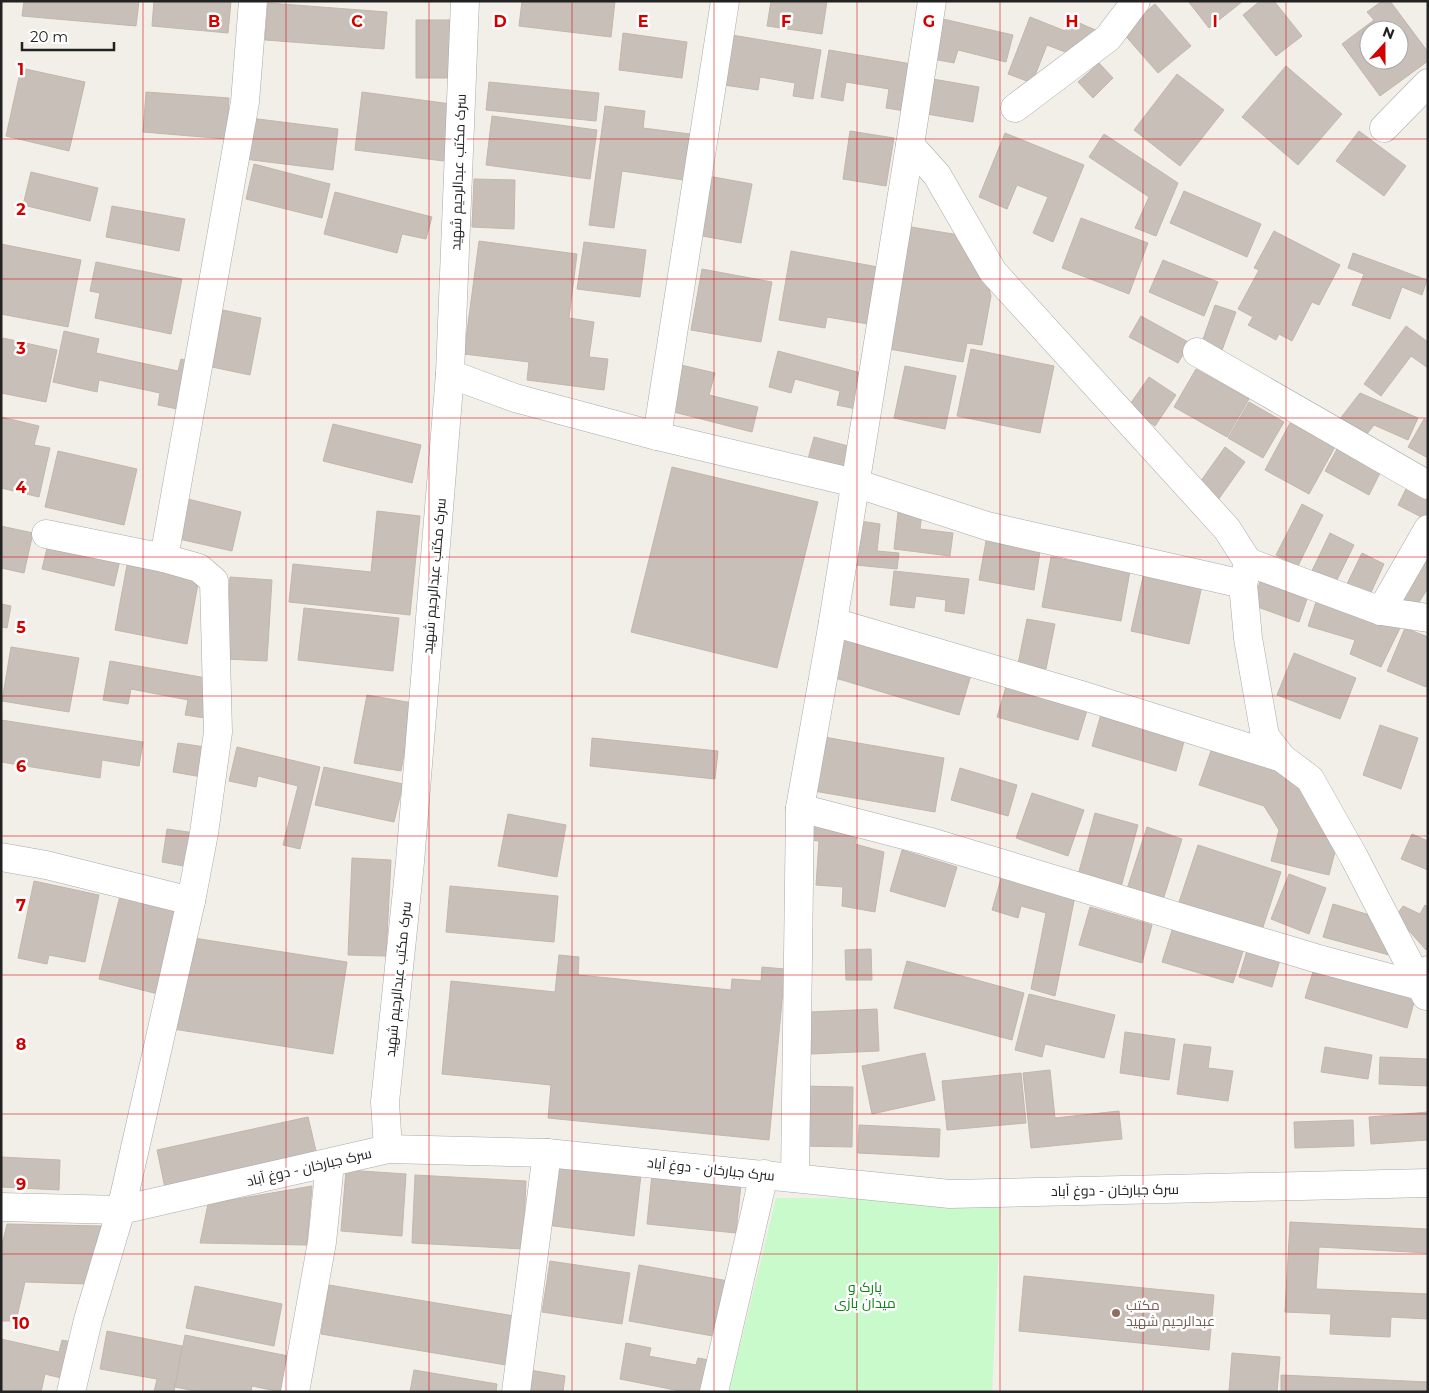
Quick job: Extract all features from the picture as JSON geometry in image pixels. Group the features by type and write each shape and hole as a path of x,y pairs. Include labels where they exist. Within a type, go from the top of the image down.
{"street":[{"path":"164,558 245,102 253,1"},
{"name":"سرک مکتب عبدالرحیم شهید","path":"388,1149 385,1102 410,862 450,374 465,1"},
{"path":"657,436 725,1"},
{"path":"794,1178 800,808 833,622 932,1"},
{"path":"1015,108 1108,38 1136,1"},
{"path":"1384,128 1428,83"},
{"path":"910,145 937,175 992,272 1227,529 1246,573 1248,638 1265,736 1282,758 1310,779 1425,985"},
{"path":"1197,352 1428,485"},
{"path":"450,374 515,398 657,436 855,483 987,526 1246,573 1382,611 1428,618"},
{"path":"1382,611 1428,528"},
{"path":"46,534 164,558 199,568 214,581 218,732 204,833 191,900 121,1210 88,1320 71,1392"},
{"path":"833,622 1081,695 1282,758"},
{"path":"800,808 926,841 1315,958 1425,985"},
{"path":"1,857 46,865 191,900"},
{"name":"سرک جبارخان - دوغ آباد","path":"1,1207 121,1210 388,1149 547,1153 950,1194 1428,1183"},
{"path":"516,1392 547,1153"},
{"path":"295,1392 322,1242 330,1163"},
{"path":"714,1392 764,1174"}],"green space":[{"name":"پارک و میدان بازی","path":"776,1198 1001,1199 992,1392 729,1392"}],"building":[{"path":"24,1 139,1 136,26 22,16"},
{"path":"154,1 231,1 228,33 152,26"},
{"path":"522,1 615,1 611,37 519,26"},
{"path":"771,1 827,1 822,34 767,26"},
{"path":"1188,1 1243,1 1209,28"},
{"path":"1260,1 1274,1 1302,36 1276,56 1243,15"},
{"path":"1382,1 1390,1 1404,20 1374,20 1367,12"},
{"path":"268,3 387,12 384,49 265,40"},
{"path":"1155,4 1191,46 1158,73 1122,32"},
{"path":"1030,17 1065,31 1070,19 1100,32 1073,55 1047,45 1032,83 1008,74"},
{"path":"943,19 1013,35 1006,62 958,50 954,63 933,59"},
{"path":"416,20 450,20 451,78 416,78"},
{"path":"1409,26 1428,52 1428,61 1380,96 1361,70 1409,70"},
{"path":"1359,31 1359,67 1342,44"},
{"path":"623,33 687,42 682,78 619,70"},
{"path":"732,35 821,50 813,99 793,96 795,83 760,77 758,90 724,85"},
{"path":"829,50 912,64 905,111 886,108 889,89 846,82 843,101 821,97"},
{"path":"1099,63 1113,78 1093,98 1078,82"},
{"path":"1286,66 1342,114 1298,165 1242,117"},
{"path":"21,68 85,82 69,151 6,136"},
{"path":"1177,74 1224,110 1180,166 1134,130"},
{"path":"927,78 979,87 973,122 921,113"},
{"path":"489,82 599,93 596,121 486,110"},
{"path":"146,92 229,98 227,139 143,132"},
{"path":"362,92 451,104 444,161 355,150"},
{"path":"605,106 645,111 643,128 690,134 684,180 622,171 614,228 589,225"},
{"path":"492,116 597,130 590,179 486,165"},
{"path":"250,118 338,129 333,170 244,159"},
{"path":"850,131 894,138 886,186 843,179"},
{"path":"1359,131 1406,166 1384,196 1336,161"},
{"path":"1005,133 1084,165 1053,242 1033,233 1048,197 1017,185 1007,209 979,197"},
{"path":"1104,134 1178,183 1156,236 1135,228 1149,197 1089,157"},
{"path":"254,164 330,184 322,218 246,199"},
{"path":"31,172 98,188 90,221 23,205"},
{"path":"708,176 752,184 741,243 697,235"},
{"path":"474,179 515,180 514,229 472,227"},
{"path":"1184,191 1261,224 1247,257 1170,223"},
{"path":"335,192 432,217 426,239 402,234 397,253 324,234"},
{"path":"112,206 185,219 179,251 106,237"},
{"path":"1081,218 1148,243 1129,294 1062,268"},
{"path":"911,227 965,236 982,263 991,296 982,345 967,343 963,362 889,349"},
{"path":"1274,231 1340,265 1319,305 1312,302 1292,341 1279,334 1276,340 1248,325 1253,317 1238,309 1259,270 1254,268"},
{"path":"479,241 577,254 569,318 594,322 589,357 608,359 604,390 527,380 529,362 464,354"},
{"path":"584,242 646,250 640,297 577,289"},
{"path":"1,244 81,260 68,327 1,314"},
{"path":"791,251 878,267 868,324 827,317 825,328 779,320"},
{"path":"1353,253 1427,280 1422,295 1402,287 1390,319 1352,305 1364,274 1348,268"},
{"path":"1163,260 1218,282 1204,316 1149,292"},
{"path":"96,262 182,279 171,334 95,318 100,293 90,291"},
{"path":"702,269 772,282 761,342 691,330"},
{"path":"1215,305 1236,312 1221,353 1201,345"},
{"path":"223,310 261,318 250,375 212,367"},
{"path":"1141,316 1190,343 1178,363 1129,337"},
{"path":"1406,326 1428,342 1428,368 1411,356 1381,396 1364,384"},
{"path":"64,331 99,339 96,353 178,371 181,359 197,363 187,411 158,405 160,393 99,380 97,392 53,382"},
{"path":"3,338 57,350 46,402 1,393 1,348"},
{"path":"971,349 1054,366 1040,433 957,416"},
{"path":"778,351 865,374 856,409 837,405 840,391 795,379 791,393 769,387"},
{"path":"681,365 715,373 709,395 758,407 752,432 670,411"},
{"path":"905,366 956,376 945,429 894,418"},
{"path":"1196,369 1249,399 1227,437 1174,407"},
{"path":"1149,377 1176,395 1155,426 1128,407"},
{"path":"1360,393 1418,418 1408,440 1374,425 1360,443 1336,424"},
{"path":"1249,402 1284,422 1263,458 1228,438"},
{"path":"1,417 39,426 34,445 50,448 39,497 1,488"},
{"path":"1424,419 1428,421 1428,458 1408,447"},
{"path":"1290,423 1335,447 1309,494 1265,470"},
{"path":"333,424 421,445 412,483 323,461"},
{"path":"814,437 856,448 850,470 808,459"},
{"path":"1225,447 1245,462 1218,500 1198,485"},
{"path":"1337,449 1381,471 1369,495 1325,471"},
{"path":"58,451 137,469 124,525 45,507"},
{"path":"672,467 818,502 777,668 631,632"},
{"path":"1408,485 1428,496 1427,520 1398,505"},
{"path":"188,499 241,512 232,551 179,539"},
{"path":"899,503 923,506 920,529 953,533 950,556 894,549"},
{"path":"1302,504 1323,515 1298,566 1276,555"},
{"path":"377,511 420,516 410,615 289,602 293,564 371,572"},
{"path":"860,521 880,524 877,551 899,553 897,569 855,565"},
{"path":"1,526 33,533 24,573 1,568"},
{"path":"1330,533 1354,545 1333,588 1309,577"},
{"path":"986,541 1040,551 1034,590 979,580"},
{"path":"48,544 120,560 114,586 42,569"},
{"path":"1428,551 1428,588 1414,610 1397,600"},
{"path":"1362,553 1384,564 1368,599 1345,588"},
{"path":"1051,557 1130,571 1121,621 1042,607"},
{"path":"127,565 199,578 187,644 115,630"},
{"path":"1145,568 1203,581 1189,644 1131,631"},
{"path":"894,571 969,579 964,614 945,611 946,600 916,596 914,608 890,605"},
{"path":"230,577 272,580 267,661 225,659"},
{"path":"1260,582 1307,599 1299,622 1252,605"},
{"path":"1316,602 1401,626 1381,667 1350,654 1355,640 1308,626"},
{"path":"1,604 11,606 7,628 1,627"},
{"path":"304,608 399,618 393,671 298,660"},
{"path":"1027,619 1055,624 1046,669 1018,664"},
{"path":"1405,628 1428,637 1428,683 1426,687 1387,671"},
{"path":"843,637 971,675 959,715 832,677"},
{"path":"11,647 79,658 69,712 2,701"},
{"path":"1294,653 1356,678 1340,719 1277,695"},
{"path":"110,661 212,679 205,718 185,715 188,700 131,689 128,704 103,700"},
{"path":"1007,683 1088,707 1078,740 997,717"},
{"path":"367,695 413,703 401,771 354,763"},
{"path":"1101,714 1185,738 1176,771 1092,746"},
{"path":"1,720 143,742 139,766 102,760 100,778 1,762"},
{"path":"1380,725 1418,738 1401,789 1363,775"},
{"path":"824,737 944,758 935,812 814,791"},
{"path":"592,738 718,751 715,779 590,766"},
{"path":"178,743 212,748 208,778 173,772"},
{"path":"1213,745 1292,771 1337,844 1329,875 1271,861 1279,830 1264,806 1199,785"},
{"path":"237,747 320,767 300,849 283,845 298,786 258,776 256,787 229,781"},
{"path":"324,767 403,784 394,822 315,805"},
{"path":"960,768 1017,785 1008,816 951,800"},
{"path":"1032,793 1084,810 1068,856 1016,838"},
{"path":"1095,813 1138,825 1121,887 1078,875"},
{"path":"508,814 566,825 557,877 498,866"},
{"path":"811,816 858,829 855,844 884,852 875,912 842,906 843,887 816,885 819,841 809,840"},
{"path":"1147,827 1182,839 1163,900 1127,889"},
{"path":"167,829 195,833 189,867 162,862"},
{"path":"1412,834 1428,841 1428,870 1401,859"},
{"path":"1198,845 1281,872 1262,930 1179,902"},
{"path":"902,850 957,867 945,907 890,891"},
{"path":"352,858 391,860 386,956 348,955"},
{"path":"1289,874 1326,888 1309,934 1271,919"},
{"path":"1002,875 1075,896 1055,996 1031,989 1046,913 1021,906 1018,918 992,910"},
{"path":"34,881 99,895 85,962 49,955 47,964 18,958"},
{"path":"450,886 558,896 554,942 446,932"},
{"path":"121,892 180,907 158,994 99,979"},
{"path":"1333,904 1373,916 1400,958 1323,937"},
{"path":"1425,905 1428,907 1428,948 1426,950 1396,916 1403,906 1420,914"},
{"path":"1090,907 1152,925 1142,963 1079,945"},
{"path":"1174,924 1245,945 1233,983 1162,962"},
{"path":"187,937 347,962 333,1054 173,1029"},
{"path":"1249,944 1282,953 1272,987 1239,977"},
{"path":"871,949 872,980 846,980 845,950"},
{"path":"559,955 579,957 578,975 731,990 732,979 761,981 762,967 785,969 769,1140 548,1118 551,1085 442,1074 451,981 555,992"},
{"path":"907,961 1024,993 1012,1040 894,1008"},
{"path":"1315,965 1416,995 1407,1028 1305,998"},
{"path":"1029,994 1115,1015 1104,1058 1045,1044 1042,1057 1015,1050"},
{"path":"877,1009 879,1051 811,1054 810,1012"},
{"path":"1125,1032 1175,1039 1169,1080 1120,1073"},
{"path":"1184,1044 1211,1047 1208,1068 1233,1071 1228,1101 1177,1094"},
{"path":"1325,1047 1372,1055 1368,1079 1321,1072"},
{"path":"925,1053 935,1100 872,1114 862,1066"},
{"path":"1380,1057 1428,1059 1428,1086 1379,1084"},
{"path":"1050,1070 1055,1118 1119,1111 1122,1139 1031,1148 1023,1073"},
{"path":"1021,1073 1026,1123 947,1130 942,1081"},
{"path":"801,1086 853,1087 852,1147 801,1146"},
{"path":"1428,1112 1428,1140 1371,1144 1369,1117"},
{"path":"308,1117 317,1155 165,1188 157,1150"},
{"path":"1353,1120 1354,1146 1295,1148 1294,1122"},
{"path":"859,1125 940,1129 939,1157 858,1153"},
{"path":"1,1157 60,1160 59,1190 1,1187"},
{"path":"554,1164 641,1175 634,1236 546,1225"},
{"path":"346,1170 406,1174 402,1236 341,1231"},
{"path":"652,1174 741,1184 736,1233 647,1224"},
{"path":"415,1175 526,1181 523,1249 412,1243"},
{"path":"312,1186 307,1245 200,1243 208,1204"},
{"path":"1290,1222 1428,1229 1428,1253 1319,1247 1316,1289 1428,1294 1428,1319 1391,1317 1390,1337 1330,1334 1331,1314 1285,1312"},
{"path":"7,1224 102,1226 88,1284 25,1282 16,1321 1,1321 1,1249"},
{"path":"550,1261 630,1273 622,1324 542,1312"},
{"path":"639,1265 734,1282 724,1338 629,1321"},
{"name":"مکتب عبدالرحیم شهید","path":"1024,1276 1214,1295 1209,1350 1019,1331"},
{"path":"329,1285 514,1316 506,1365 321,1334"},
{"path":"195,1286 282,1304 274,1346 186,1328"},
{"path":"107,1331 182,1346 174,1392 154,1392 157,1379 100,1369"},
{"path":"185,1335 288,1356 281,1392 252,1386 251,1392 200,1392 175,1387"},
{"path":"1,1339 59,1352 62,1340 77,1343 69,1380 45,1374 41,1392 1,1392"},
{"path":"626,1343 651,1348 649,1356 696,1365 698,1358 715,1361 709,1392 685,1392 620,1379"},
{"path":"1232,1353 1280,1357 1277,1392 1229,1392"},
{"path":"524,1369 565,1376 563,1392 521,1392"},
{"path":"414,1370 497,1384 496,1392 410,1392"},
{"path":"1281,1375 1428,1382 1428,1392 1281,1392"}],"place":[{"name":"مکتب عبدالرحیم شهید","path":"1116,1313"}]}
